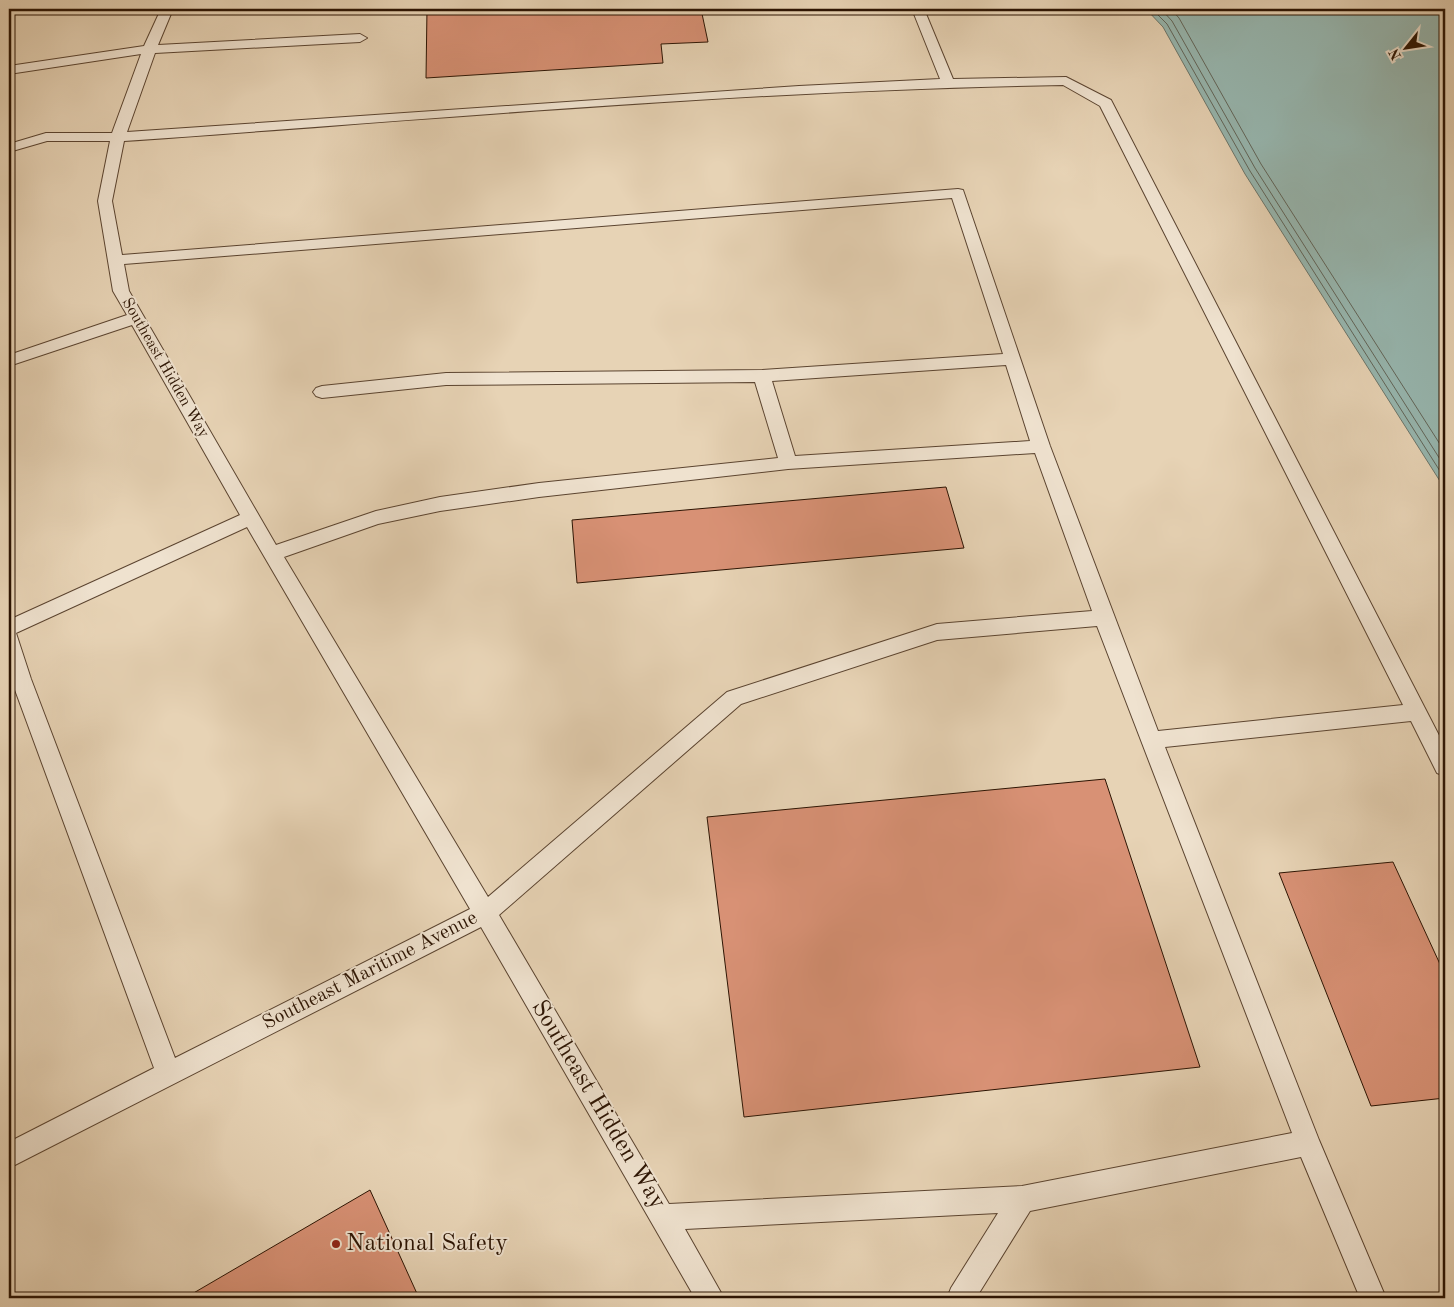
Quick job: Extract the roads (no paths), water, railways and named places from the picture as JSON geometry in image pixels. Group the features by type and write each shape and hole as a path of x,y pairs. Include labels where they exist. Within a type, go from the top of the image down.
{"lane":[{"name":"Southeast Hidden Way","path":"166,9 118,136 105,201 121,291 251,518"},
{"path":"918,9 948,83"},
{"path":"9,70 150,49 360,38"},
{"path":"9,148 46,138 118,136 799,90 948,83 1066,81 1106,103 1445,767"},
{"path":"116,260 958,193 1040,446 1104,618 1308,1143 1373,1298"},
{"path":"9,361 136,318"},
{"path":"322,392 446,379 762,376 1012,359"},
{"path":"762,376 788,463"},
{"path":"272,554 376,518 440,504 540,490 788,463 1040,446"},
{"path":"9,628 251,518"},
{"name":"Southeast Maritime Avenue","path":"9,1155 485,913 251,518"},
{"path":"485,913 734,698 937,632 1104,618"},
{"path":"9,638 21,679 169,1074"},
{"path":"1152,740 1417,712"},
{"name":"Southeast Hidden Way","path":"485,913 710,1298"},
{"path":"664,1217 1022,1199 1308,1143"},
{"path":"961,1298 1022,1199"}],"water":[{"path":"1146,9 1445,9 1445,489 1245,174 1163,27"}],"place":[{"name":"National Safety","path":"336,1244"}]}
